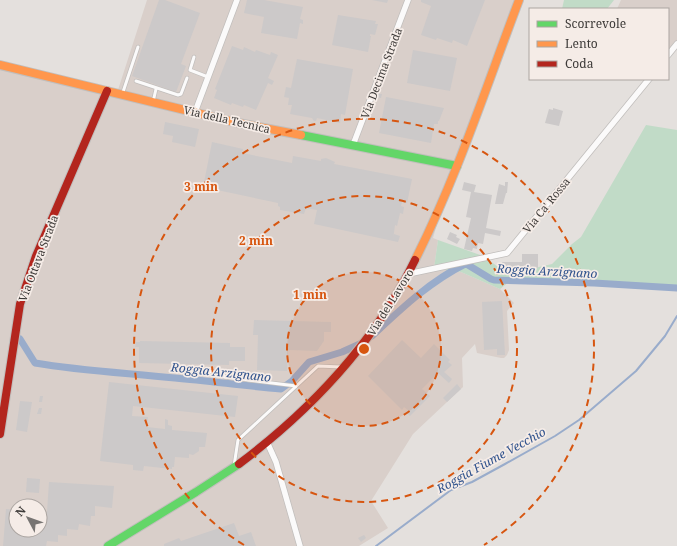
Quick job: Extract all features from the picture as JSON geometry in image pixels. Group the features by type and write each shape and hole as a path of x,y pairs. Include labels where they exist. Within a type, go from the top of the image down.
{"street":[{"path":"195,112 237,0"},
{"name":"Via Decima Strada","path":"353,145 408,0"},
{"name":"Via del Lavoro","path":"108,546 234,468 267,442 305,408 344,367 367,339 408,274 438,213 519,0"},
{"path":"669,54 677,44"},
{"name":"Via della Tecnica","path":"0,65 238,123 457,166"},
{"name":"Via Ca' Rossa","path":"408,274 507,253 647,80"},
{"name":"Via Ottava Strada","path":"0,434 20,304 36,256 107,91"},
{"path":"267,442 276,462 300,546"}],"lane":[{"path":"122,95 138,47"},
{"path":"194,57 190,70 208,77"},
{"path":"136,81 178,95 181,94 187,78"},
{"path":"153,102 156,88"},
{"path":"234,468 238,440 296,386 318,366 344,367"},
{"path":"174,370 223,372 224,378 296,386"}],"shaded area":[{"path":"147,0 520,0 443,203 433,238 438,240 434,268 461,272 500,289 514,303 507,311 509,350 504,358 501,358 477,353 475,344 462,358 463,387 413,434 371,501 388,528 359,546 0,546 0,63 117,93"},
{"path":"621,0 677,0 677,46 669,54 669,8 617,8"}],"green space":[{"path":"564,0 614,0 608,8 562,8"},
{"path":"646,125 677,130 677,290 632,285 509,282 500,289 461,272 434,268 438,240 483,256 508,274 552,264 581,237"}],"building":[{"path":"159,0 165,0 200,13 181,64 186,66 176,92 132,76"},
{"path":"247,0 264,0 303,7 300,19 303,20 303,24 300,23 297,39 261,33 264,17 244,13"},
{"path":"372,0 388,0 387,3"},
{"path":"421,0 485,0 467,46 453,40 452,43 421,35 431,6 421,2"},
{"path":"338,15 376,21 375,24 378,24 375,35 370,34 371,36 368,52 332,45"},
{"path":"232,46 243,50 244,47 255,52 256,50 270,55 271,52 278,55 268,78 274,81 272,85 268,83 256,110 244,105 243,107 232,103 231,105 214,98 217,90 215,89"},
{"path":"413,50 457,58 450,91 407,83"},
{"path":"297,59 353,69 345,115 341,114 340,123 317,118 316,121 314,121 312,118 290,114 292,105 288,105 289,98 284,97 286,87 291,88"},
{"path":"378,94 382,94 381,98 377,97"},
{"path":"386,97 444,108 438,124 434,124 431,143 379,133"},
{"path":"553,108 563,111 559,126 545,123 549,109 553,110"},
{"path":"165,122 199,129 195,147 172,142 173,136 163,134"},
{"path":"212,142 243,149 242,153 292,163 293,156 321,161 321,159 326,158 335,162 334,164 412,179 407,203 402,202 401,206 404,207 403,214 400,213 397,226 395,225 393,240 394,234 400,236 398,242 314,224 317,210 306,208 304,214 280,210 278,203 203,187"},
{"path":"464,182 476,185 474,192 492,195 486,228 501,231 500,236 485,233 483,244 478,243 477,249 473,248 472,251 464,249 471,218 466,217 471,192 462,190"},
{"path":"505,182 508,182 507,193 503,204 495,204 499,184 505,186"},
{"path":"450,232 457,235 456,237 460,239 457,244 447,239"},
{"path":"522,254 538,254 538,268 532,268 532,271 502,271 502,262 522,262"},
{"path":"502,301 505,355 497,355 497,349 484,350 482,302"},
{"path":"254,320 331,322 331,332 324,332 324,341 317,351 288,350 287,371 257,370 258,335 253,335"},
{"path":"402,340 421,358 434,344 450,360 448,362 452,365 444,372 452,379 449,383 438,373 422,389 430,396 410,416 407,413 409,411 404,407 402,410 368,376"},
{"path":"136,342 230,343 230,347 245,347 245,361 229,361 229,365 139,363 139,347 135,347"},
{"path":"109,382 238,396 235,417 133,406 132,416 148,417 147,427 165,429 165,419 168,420 168,425 172,426 172,430 207,433 205,447 199,447 199,451 193,455 189,454 189,458 175,457 174,467 172,467 172,469 144,466 143,471 133,470 133,465 100,461"},
{"path":"457,384 461,389 447,402 443,398"},
{"path":"40,396 43,396 42,402 39,402"},
{"path":"20,401 32,402 27,432 16,430"},
{"path":"39,408 42,408 41,414 37,414"},
{"path":"27,478 40,479 39,493 26,492"},
{"path":"49,482 114,486 112,508 95,506 95,516 91,516 90,526 79,524 78,530 67,529 67,536 58,535 58,542 47,541 46,546 3,546 6,509 8,509 8,538 48,538"},
{"path":"234,523 239,536 251,532 256,546 164,546 164,544 179,538 181,541"},
{"path":"364,535 366,538 361,542 358,538"}],"waterway":[{"name":"Roggia Arzignano","path":"372,336 427,288 439,279 465,264 494,280 594,283 677,288"},
{"name":"Roggia Fiume Vecchio","path":"376,546 451,490 472,482 505,464 555,436 579,420 636,371 665,336 677,316"},
{"name":"Roggia Arzignano","path":"20,339 35,363 88,370 281,389 292,381 309,362 342,352 362,343"}],"traffic: fast":[{"path":"301,135 457,166"},
{"path":"108,546 239,464"}],"traffic: slow":[{"path":"415,260 458,164 519,0"},
{"path":"0,65 238,123 301,135"}],"traffic: jam":[{"path":"0,434 20,304 36,256 107,91"},
{"path":"239,464 292,420 339,372 381,319 415,260"}]}
